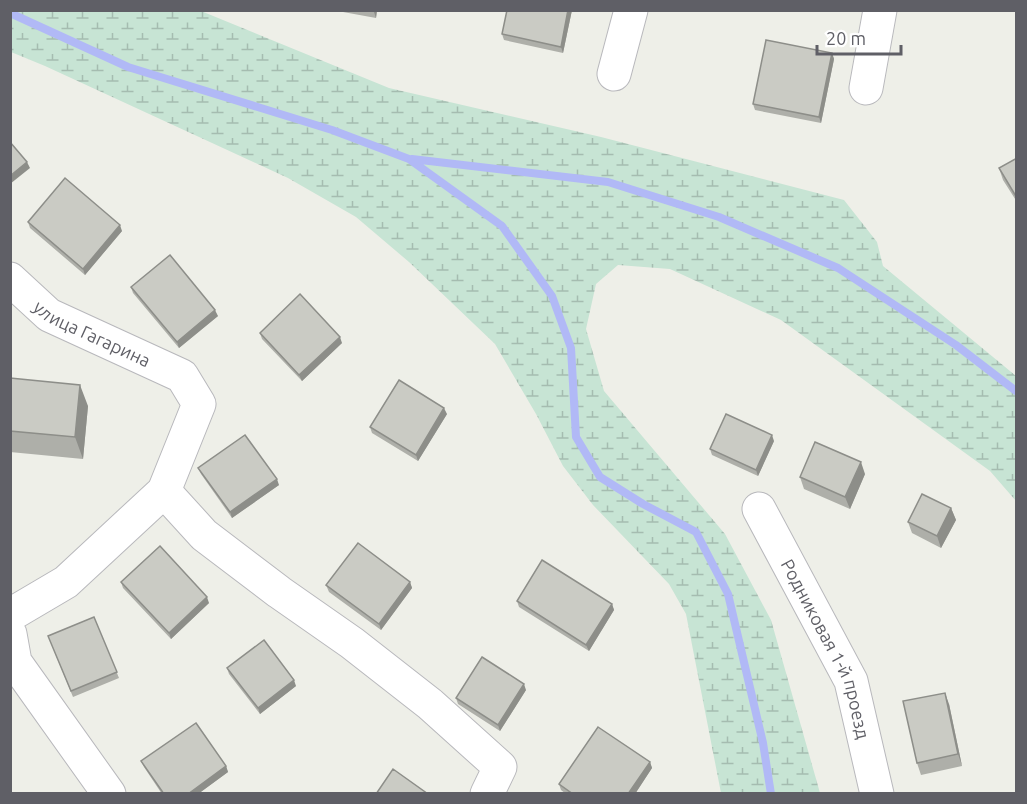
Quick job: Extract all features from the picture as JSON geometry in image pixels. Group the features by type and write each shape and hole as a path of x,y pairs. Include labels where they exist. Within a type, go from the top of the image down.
{"street":[{"path":"614,74 631,10"},
{"path":"866,88 880,10"},
{"name":"улица Гагарина","path":"10,279 49,315 182,376 199,404 164,491"},
{"path":"10,615 66,582 164,491 204,535 279,592 352,643 430,704 494,780"},
{"name":"Родниковая 1-й проезд","path":"759,509 851,681 877,794"},
{"path":"10,634 15,662 109,794"}],"green space":[{"path":"10,11 201,11 389,88 601,137 844,200 877,242 883,266 1016,376 1016,501 990,471 781,320 670,269 618,265 596,284 586,329 604,391 725,534 771,620 820,793 721,793 686,614 669,584 593,505 563,466 495,344 409,262 356,217 288,178 11,52"}],"building":[{"path":"507,10 568,10 561,47 502,34"},
{"path":"766,40 832,53 819,117 753,104"},
{"path":"10,142 27,162 10,176"},
{"path":"1017,158 1017,198 999,168"},
{"path":"65,178 120,225 83,269 28,222"},
{"path":"170,255 215,310 177,342 131,287"},
{"path":"300,294 340,337 299,375 260,333"},
{"path":"10,378 80,385 75,437 10,431"},
{"path":"399,380 444,408 416,455 370,427"},
{"path":"726,414 772,435 756,470 710,449"},
{"path":"245,435 277,479 230,512 198,468"},
{"path":"815,442 861,462 845,497 800,477"},
{"path":"922,494 951,508 937,536 908,522"},
{"path":"358,543 410,582 379,624 326,585"},
{"path":"160,546 207,597 169,633 121,582"},
{"path":"542,560 612,604 586,645 517,601"},
{"path":"94,617 117,672 71,691 48,636"},
{"path":"264,640 294,680 258,708 227,668"},
{"path":"482,657 524,684 498,725 456,698"},
{"path":"945,693 958,754 917,763 903,701"},
{"path":"196,723 226,766 188,794 164,794 141,761"},
{"path":"598,727 650,762 628,794 573,794 559,784"},
{"path":"393,769 428,794 376,794"}],"waterway":[{"path":"10,13 128,67 332,130 409,159 502,226 552,296 571,348 576,437 600,477 643,504 696,532 728,594 763,743 771,794"},
{"path":"412,159 608,182 719,217 838,268 956,345 1016,391"}]}
